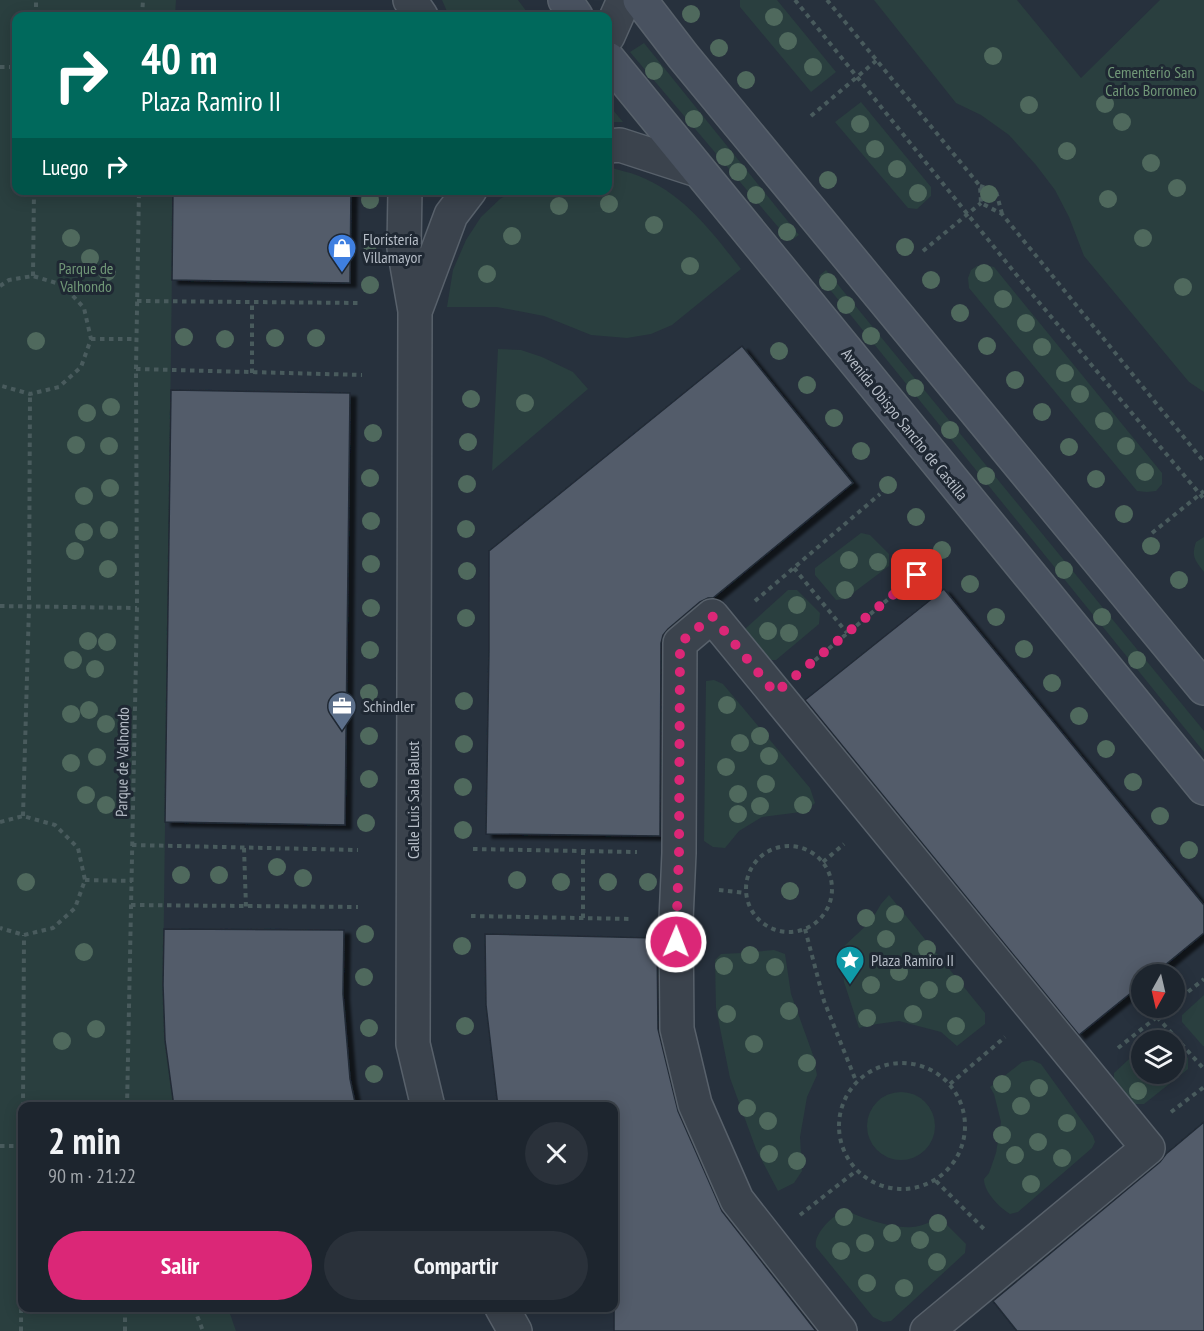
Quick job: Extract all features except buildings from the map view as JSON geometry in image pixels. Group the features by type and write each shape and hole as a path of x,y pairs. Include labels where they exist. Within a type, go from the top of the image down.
{"main road":[{"path":"640,0 682,56 1204,688"},
{"name":"Avenida Obispo Sancho de Castilla","path":"612,64 1204,788"}],"street":[{"path":"612,27 624,0"},
{"path":"612,146 620,145 697,170"},
{"name":"Calle Luis Sala Balust","path":"405,195 404,248 415,311 413,1044 427,1102"},
{"name":"Calle Luis Sala Balust","path":"415,311 451,215 466,195"},
{"path":"840,1331 737,1200 695,1104 677,1029 676,920 679,853 680,643 712,616 1148,1148 927,1331"},
{"path":"504,1312 515,1331"}],"path":[{"path":"795,0 1027,288 1202,492 1204,499"},
{"path":"826,0 980,186 996,191 1002,213"},
{"path":"811,116 877,60"},
{"path":"980,186 981,202"},
{"path":"33,276 34,195"},
{"name":"Parque de Valhondo","path":"127,1102 136,608 136,339 139,195"},
{"path":"922,251 981,202"},
{"path":"981,202 1002,213 1204,462"},
{"path":"0,286 9,280 33,276 63,285 84,308 91,339 81,367 59,387 30,394 0,384"},
{"path":"137,301 362,303"},
{"path":"252,302 252,373"},
{"path":"91,339 136,339"},
{"path":"136,369 362,375"},
{"path":"23,816 29,607 30,394"},
{"path":"1152,533 1202,492"},
{"path":"723,629 880,494"},
{"path":"775,693 934,561"},
{"path":"794,568 847,633"},
{"path":"0,606 136,608"},
{"path":"0,822 23,816 55,825 78,848 85,880 75,908 53,928 24,935 0,928"},
{"path":"132,845 358,850"},
{"path":"800,846 823,862 832,880 831,900 822,918 805,929 779,931 756,918 746,893 752,866 772,848 800,846"},
{"path":"244,848 246,907"},
{"path":"473,849 679,853"},
{"path":"583,850 583,918"},
{"path":"85,880 132,881"},
{"path":"131,905 358,907"},
{"path":"471,916 676,920"},
{"path":"805,929 824,1001 856,1081"},
{"path":"23,1102 24,935"},
{"path":"1185,994 1204,979"},
{"path":"951,1084 1036,1011"},
{"path":"1087,1073 1157,1018"},
{"path":"1159,1018 1204,1069"},
{"path":"903,1062 930,1068 951,1084 964,1108 966,1135 956,1161 936,1181 909,1190 880,1187 856,1171 843,1150 837,1126 843,1102 856,1081 878,1067 903,1062"},
{"path":"0,1146 18,1146"},
{"path":"768,1239 856,1171"},
{"path":"936,1181 1014,1259"},
{"path":"21,1312 21,1331"},
{"path":"125,1312 125,1331"},
{"path":"196,1312 203,1331"}],"green space":[{"name":"Parque de Valhondo","path":"0,0 176,0 175,12 12,12 12,195 173,195 163,985 165,1040 173,1102 18,1102 18,1312 229,1312 236,1331 0,1331"},
{"path":"442,0 518,0 527,12 447,12"},
{"path":"740,0 777,0 836,72 811,92 740,7"},
{"name":"Cementerio San Carlos Borromeo","path":"874,0 1017,0 1081,78 1160,0 1204,0 1204,392 1189,382 1084,256 1069,217 1055,190 1036,165 1009,135 981,115 956,103"},
{"path":"644,43 799,235 790,241 630,52"},
{"path":"861,102 931,187 931,196 917,209 908,208 835,122"},
{"path":"612,109 623,122 612,122"},
{"path":"612,168 639,176 670,193 696,215 741,269 672,325 651,334 627,338 591,335 544,316 497,307 447,307 453,270 466,240 481,217 506,195 612,195"},
{"path":"985,265 994,267 1162,473 1162,484 1156,491 1137,491 969,288 968,278 971,270"},
{"path":"826,270 1204,731 1204,752 819,276"},
{"path":"498,349 521,350 542,357 573,372 588,389 492,471"},
{"path":"861,533 870,535 889,554 889,566 845,599 836,600 815,575 815,568"},
{"path":"1204,537 1204,572 1196,561 1194,551 1196,542"},
{"path":"788,590 797,590 820,613 819,624 776,660 766,660 746,635 745,629"},
{"path":"714,680 723,684 810,788 815,803 801,812 762,817 739,831 725,848 713,847 704,841 706,681"},
{"path":"889,895 985,1013 985,1024 957,1046 941,1032 899,1021 859,1028 844,982 840,950 871,921"},
{"path":"774,950 785,954 791,994 813,1055 817,1075 807,1097 800,1137 802,1171 794,1183 778,1191 756,1149 730,1078 716,1008 715,960 721,954"},
{"path":"1204,995 1204,1046 1182,1022 1185,1012"},
{"path":"1185,1055 1188,1058 1188,1069 1185,1071"},
{"path":"1131,1057 1131,1084 1169,1084 1144,1104 1134,1104 1114,1080 1114,1073"},
{"path":"1032,1060 1041,1064 1095,1142 1092,1148 1018,1212 1010,1214 993,1199 984,1179 989,1173 996,1153 1001,1122 990,1087 1022,1062"},
{"path":"894,1092 908,1092 920,1097 930,1107 935,1126 930,1145 920,1155 908,1160 894,1160 882,1155 872,1145 867,1133 867,1119 872,1107 882,1097"},
{"path":"845,1210 878,1222 905,1227 919,1226 940,1218 966,1244 965,1253 891,1321 883,1322 873,1317 816,1247 821,1231 835,1216"}],"place":[{"name":"Floristería Villamayor","path":"342,274"},
{"name":"Schindler","path":"342,732"},
{"name":"Plaza Ramiro II","path":"850,986"}],"route":[{"path":"676,942 679,853 680,643 712,616 775,693 917,575"}]}
